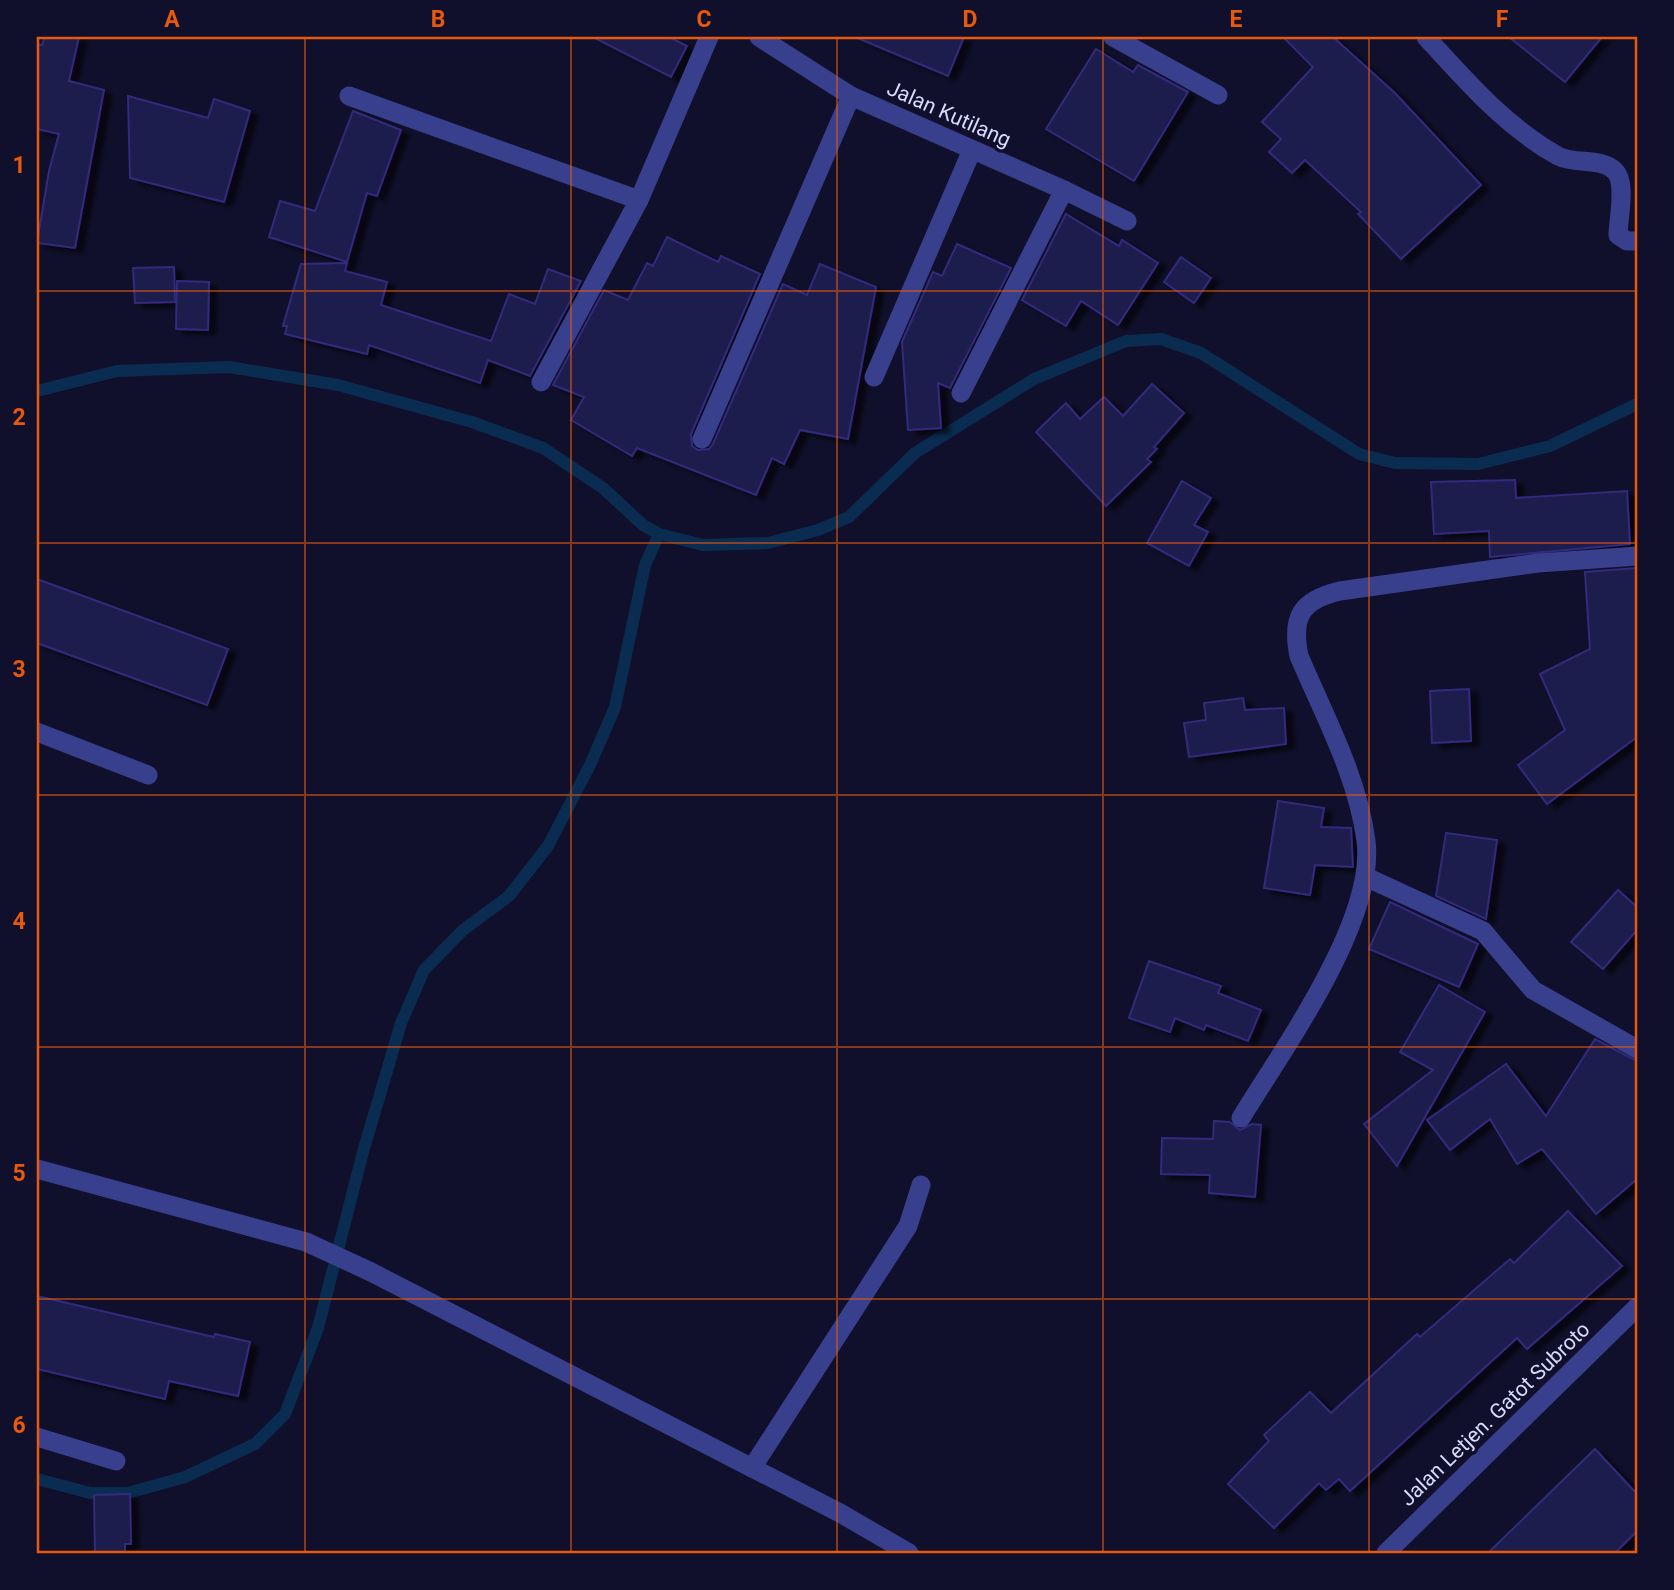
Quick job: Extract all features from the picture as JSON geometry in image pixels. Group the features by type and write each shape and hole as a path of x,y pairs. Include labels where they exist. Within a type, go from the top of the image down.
{"street":[{"path":"541,382 639,200 709,37"},
{"name":"Jalan Kutilang","path":"759,37 851,96 1064,190 1127,221"},
{"path":"1113,37 1218,95"},
{"path":"1426,37 1472,88 1525,135 1562,158 1607,166 1616,172 1620,181 1618,234 1627,241 1637,241"},
{"path":"349,96 639,200"},
{"path":"702,439 851,96"},
{"path":"874,377 972,150"},
{"path":"961,393 1064,190"},
{"path":"1241,1118 1329,970 1356,915 1366,877 1366,842 1352,780 1299,656 1295,635 1301,613 1314,597 1340,591 1538,563 1637,556"},
{"path":"37,732 148,775"},
{"path":"1366,877 1483,931 1512,969 1533,990 1637,1049"},
{"path":"37,1169 306,1242 371,1272 752,1468 909,1553"},
{"path":"752,1468 908,1226 921,1185"},
{"name":"Jalan Letjen. Gatot Subroto","path":"1385,1553 1637,1307"},
{"path":"37,1437 116,1461"}],"building":[{"path":"45,37 79,37 69,81 104,90 75,248 37,243 49,171 59,134 37,129 37,44 42,45"},
{"path":"593,37 669,37 687,46 671,77"},
{"path":"855,37 964,37 948,76"},
{"path":"1283,37 1333,37 1395,93 1481,185 1401,259 1358,214 1361,212 1305,160 1292,173 1269,152 1281,139 1262,122 1313,67"},
{"path":"1509,37 1602,37 1565,82"},
{"path":"1096,49 1133,72 1138,65 1188,92 1134,181 1046,129"},
{"path":"128,96 208,118 214,99 250,111 224,202 130,178"},
{"path":"353,111 401,130 377,196 367,193 347,262 269,237 280,201 315,211"},
{"path":"1066,214 1119,246 1122,240 1158,263 1118,325 1081,301 1066,326 1022,300"},
{"path":"667,237 718,262 721,256 760,274 691,434 692,446 698,450 709,449 713,444 783,284 807,295 820,264 876,287 848,439 800,430 784,464 772,458 756,495 637,448 632,456 571,420 584,397 553,385 604,290 628,300 647,263 653,266"},
{"path":"957,244 1011,268 950,388 938,383 941,428 908,430 902,342 933,272 942,276"},
{"path":"1181,257 1211,278 1194,303 1164,282"},
{"path":"347,263 345,271 387,282 381,305 491,341 509,294 535,304 548,269 581,281 530,376 488,360 480,383 369,345 367,354 285,334 287,326 283,326 301,264"},
{"path":"174,267 175,302 135,303 133,268"},
{"path":"177,281 209,282 208,330 176,329"},
{"path":"1152,384 1184,413 1154,447 1157,449 1147,459 1151,462 1106,506 1036,432 1066,403 1080,419 1104,397 1123,416"},
{"path":"1515,480 1516,498 1627,491 1630,544 1490,557 1489,531 1434,534 1431,482"},
{"path":"1182,481 1211,498 1194,525 1208,532 1189,566 1147,543"},
{"path":"1637,568 1637,737 1547,804 1518,765 1565,730 1540,674 1590,649 1585,572"},
{"path":"37,579 228,649 207,705 37,643"},
{"path":"1469,689 1471,741 1432,743 1430,691"},
{"path":"1243,698 1245,710 1284,708 1286,744 1189,757 1184,723 1206,720 1204,703"},
{"path":"1278,801 1324,808 1321,827 1351,828 1353,867 1315,865 1310,895 1264,888"},
{"path":"1446,833 1497,840 1486,919 1436,896"},
{"path":"1618,890 1637,907 1637,930 1603,969 1571,942"},
{"path":"1390,902 1478,944 1459,987 1369,949"},
{"path":"1149,961 1221,986 1218,993 1261,1010 1248,1041 1206,1025 1204,1030 1175,1018 1170,1032 1129,1018"},
{"path":"1439,985 1485,1012 1397,1166 1364,1124 1433,1070 1400,1052"},
{"path":"1595,1039 1637,1061 1637,1179 1596,1214 1542,1149 1517,1164 1490,1119 1450,1150 1427,1120 1506,1064 1546,1116"},
{"path":"1214,1121 1230,1122 1240,1130 1252,1124 1261,1125 1255,1197 1209,1193 1210,1175 1161,1174 1162,1138 1213,1139"},
{"path":"1568,1211 1622,1266 1527,1349 1517,1338 1350,1491 1339,1479 1326,1490 1319,1483 1274,1528 1228,1484 1269,1441 1264,1435 1310,1392 1331,1413 1417,1334 1420,1337 1510,1259 1514,1263"},
{"path":"37,1296 214,1337 215,1334 250,1342 238,1396 169,1381 165,1399 37,1369"},
{"path":"1595,1449 1637,1494 1637,1531 1615,1553 1488,1553"},
{"path":"130,1494 131,1544 125,1544 125,1553 95,1553 94,1495"}],"waterway":[{"path":"37,391 117,371 229,367 338,385 472,422 543,448 603,488 643,525 659,534 703,545 768,543 818,530 849,517 915,453 1034,379 1126,341 1161,339 1201,353 1359,454 1395,463 1478,464 1550,446 1637,404"},
{"path":"37,1479 90,1493 128,1493 185,1477 255,1444 285,1414 318,1328 363,1152 401,1023 424,970 463,930 509,896 548,846 590,765 615,707 645,565 659,534"}]}
